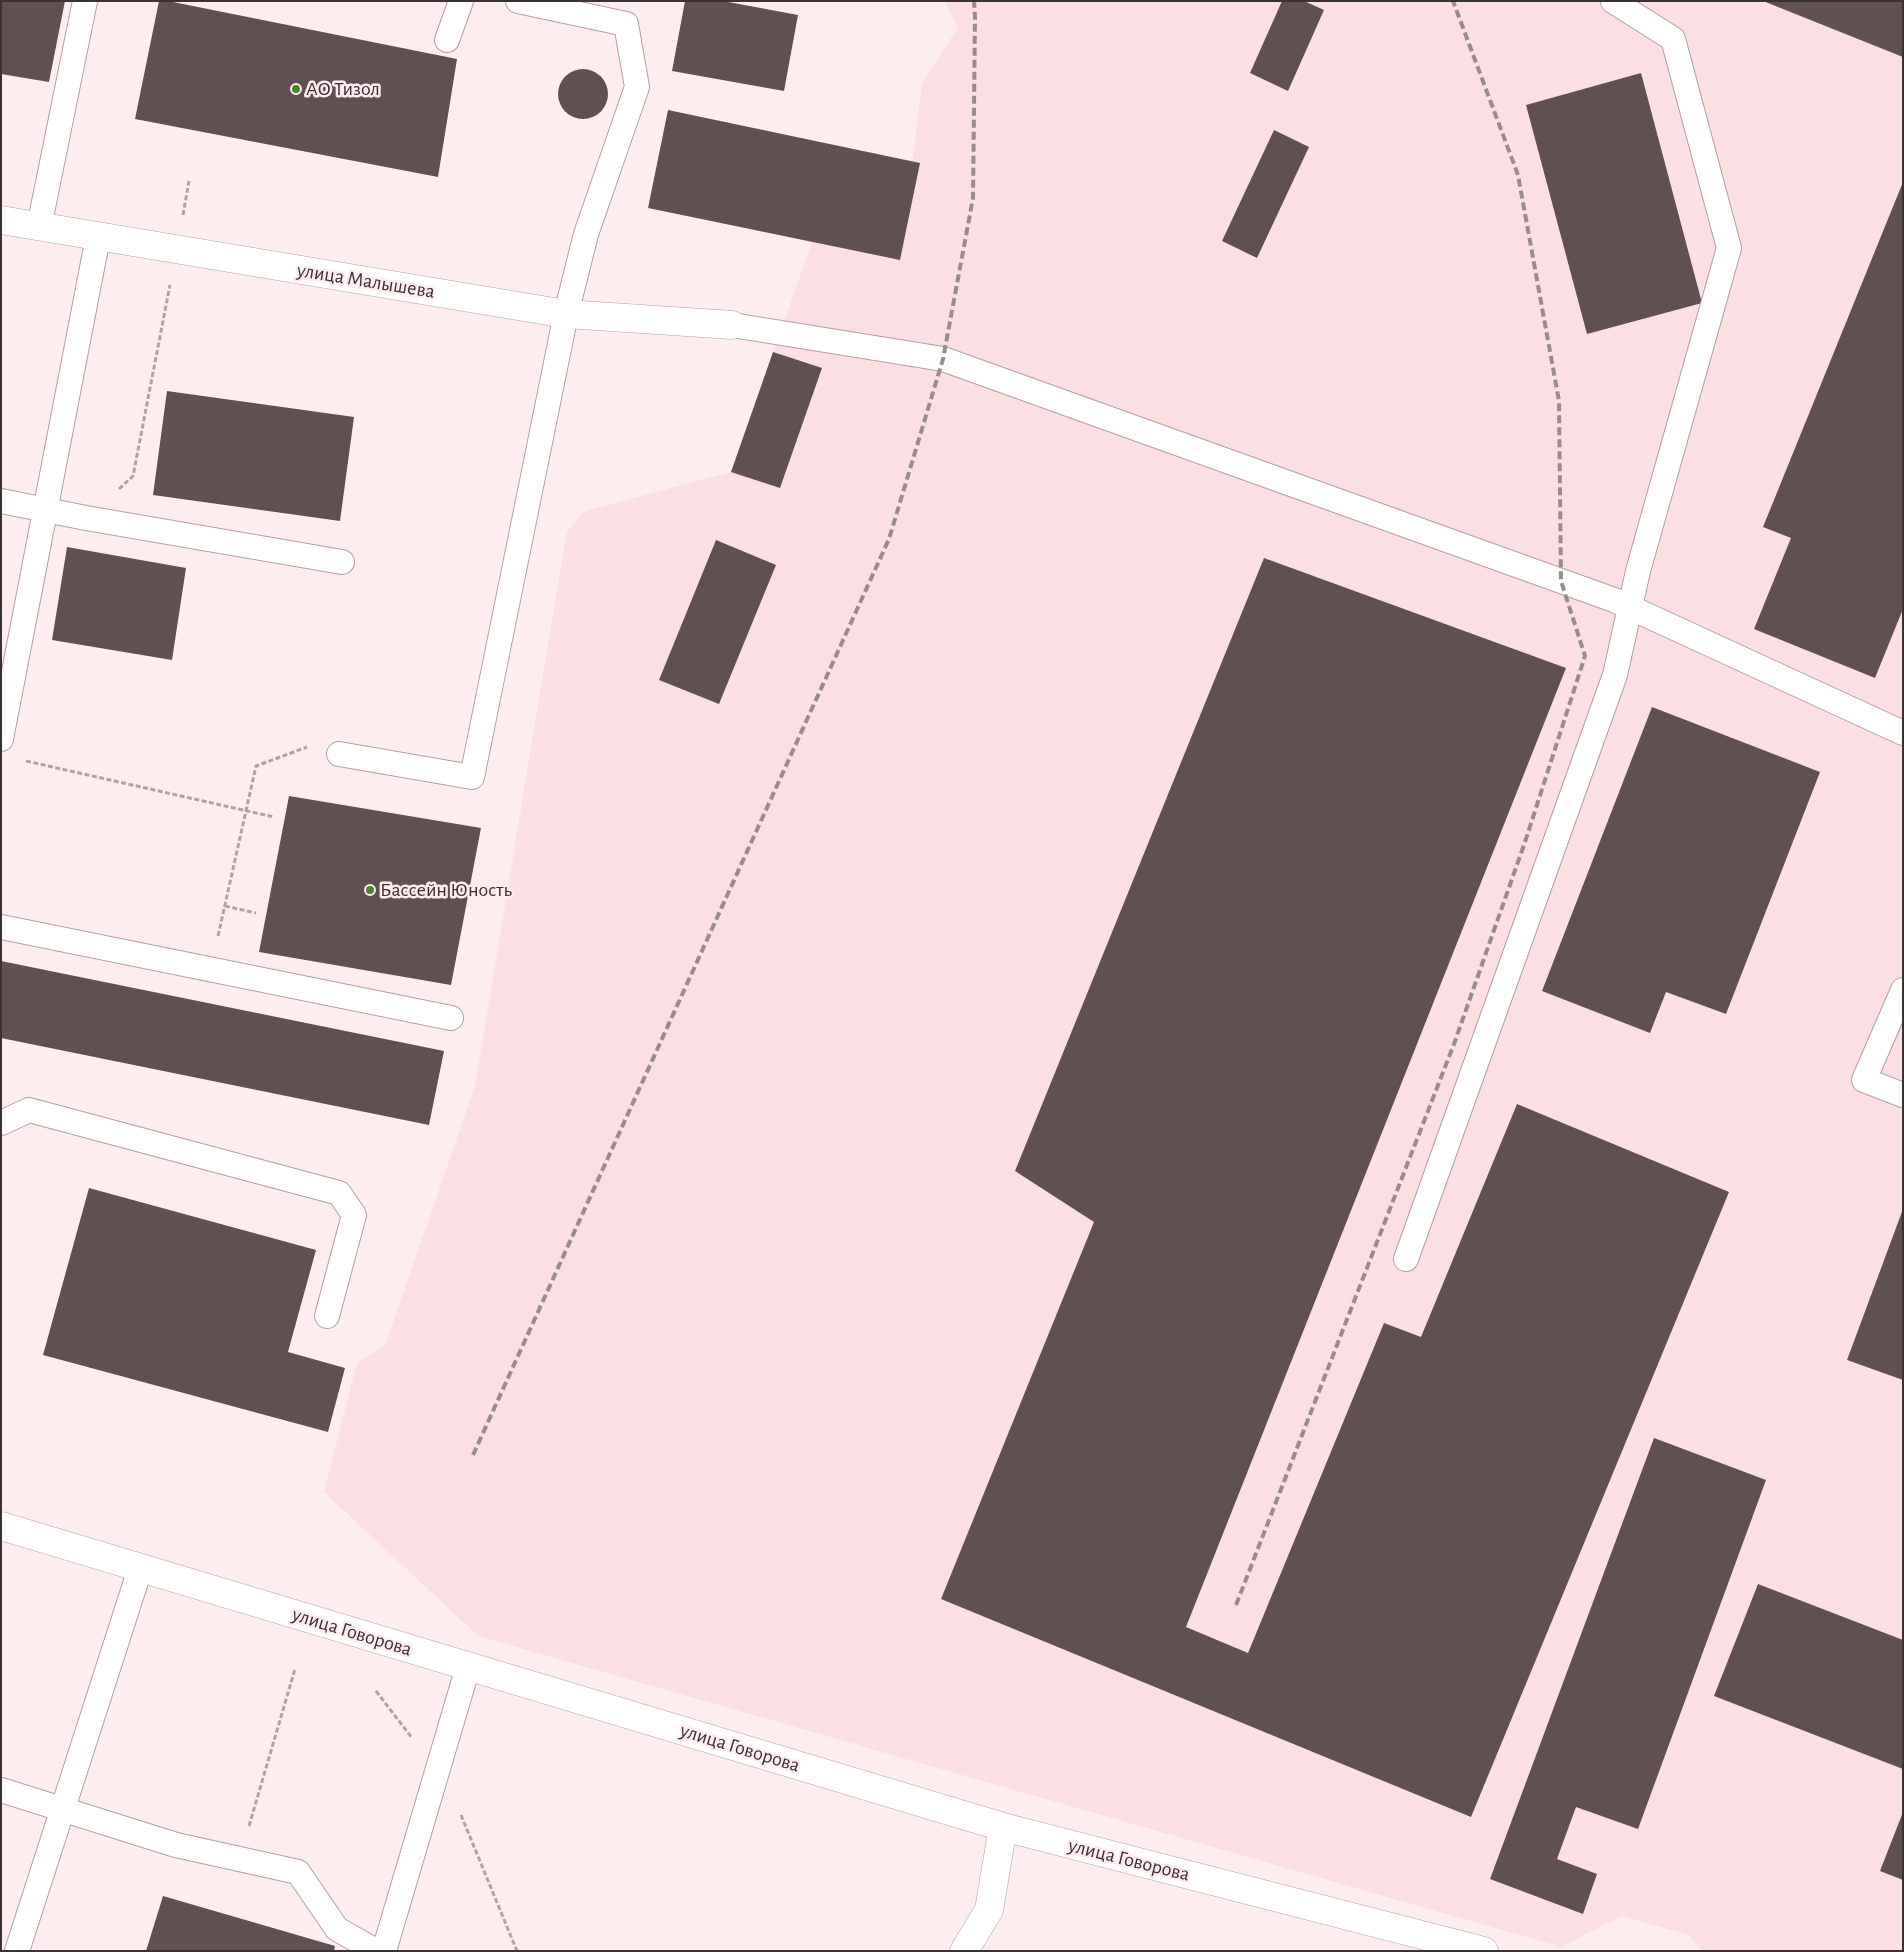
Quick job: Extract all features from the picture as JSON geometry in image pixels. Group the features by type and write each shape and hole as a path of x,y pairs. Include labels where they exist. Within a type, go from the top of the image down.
{"main road":[{"name":"улица Малышева","path":"1,220 566,314 732,325"},
{"name":"улица Говорова","path":"1,1526 1003,1827 1484,1951"},
{"path":"964,1951 989,1910 1003,1827"}],"lane":[{"path":"39,227 85,1"},
{"path":"447,40 461,1"},
{"path":"339,754 472,777 566,314 586,234 637,87 626,24 518,1"},
{"path":"1406,1259 1615,675 1638,572 1729,248 1673,39 1613,1"},
{"path":"1,740 98,237"},
{"path":"732,325 944,359 1630,607 1903,733"},
{"path":"1,501 45,511 342,562"},
{"path":"1,927 451,1018"},
{"path":"1903,990 1864,1080 1903,1095"},
{"path":"1,1123 29,1110 339,1193 354,1215 327,1316"},
{"path":"17,1951 140,1569"},
{"path":"384,1951 468,1667"},
{"path":"1,1790 176,1845 298,1872 337,1929 376,1951"}],"path":[{"path":"86,518 133,476 189,181"},
{"path":"211,969 256,766 308,746 339,754"},
{"path":"20,760 274,817"},
{"path":"225,906 256,913"},
{"path":"239,1858 295,1669"}],"shaded area":[{"path":"945,1 1903,1 1903,1951 1702,1951 1689,1935 1621,1916 1561,1947 478,1636 324,1492 357,1363 386,1343 475,1086 567,531 585,511 731,472 812,242 900,260 922,84 958,27"}],"building":[{"path":"1,1 65,1 49,82 1,74"},
{"name":"АО Тизол","path":"159,1 168,1 457,59 438,177 135,119"},
{"path":"685,1 723,1 798,15 784,91 672,71"},
{"path":"1282,1 1304,1 1324,10 1288,91 1250,73"},
{"path":"1763,1 1903,1 1903,57"},
{"path":"588,69 601,76 607,84 607,104 601,112 593,118 578,119 565,112 559,104 558,89 565,76 573,70"},
{"path":"1641,73 1702,303 1587,334 1526,105"},
{"path":"668,110 920,163 900,260 648,208"},
{"path":"1274,130 1309,147 1257,258 1222,241"},
{"path":"1903,182 1903,609 1875,678 1754,629 1791,538 1763,527"},
{"path":"773,352 822,368 780,488 731,472"},
{"path":"167,391 354,417 340,521 153,495"},
{"path":"716,540 776,565 719,704 659,680"},
{"path":"67,547 186,568 172,660 52,640"},
{"path":"1264,558 1566,668 1186,1627 1248,1653 1384,1323 1421,1337 1517,1104 1729,1192 1471,1817 941,1599 1094,1222 1015,1171"},
{"path":"1652,707 1820,772 1726,1014 1666,992 1650,1033 1542,991"},
{"name":"Бассейн Юность","path":"289,796 481,828 451,985 259,952"},
{"path":"1,961 444,1051 429,1125 1,1038"},
{"path":"89,1188 316,1250 288,1352 345,1368 328,1432 43,1355"},
{"path":"1903,1209 1903,1380 1847,1360"},
{"path":"1654,1438 1766,1480 1638,1829 1576,1807 1557,1859 1597,1874 1583,1914 1490,1879"},
{"path":"1758,1584 1903,1640 1903,1769 1714,1696"},
{"path":"1903,1812 1903,1880 1880,1871"},
{"path":"163,1896 335,1946 334,1951 146,1951"}],"railway":[{"path":"473,1455 889,539 943,359 973,198 974,1"},
{"path":"1236,1605 1454,1044 1525,842 1585,656 1561,581 1559,401 1518,175 1453,1"}],"place":[{"name":"АО Тизол","path":"296,89"},
{"name":"Бассейн Юность","path":"370,890"}]}
